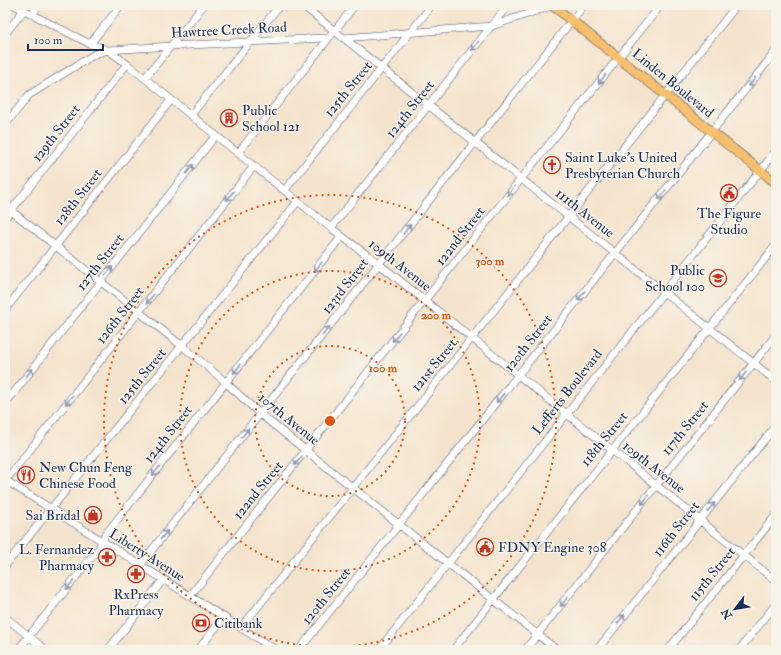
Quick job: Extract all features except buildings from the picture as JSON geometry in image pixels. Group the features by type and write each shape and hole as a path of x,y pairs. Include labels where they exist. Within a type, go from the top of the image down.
{"main road":[{"name":"Linden Boulevard","path":"553,5 776,184"}],"street":[{"name":"109th Avenue","path":"14,5 90,44 108,50 127,64 285,190 330,228 379,264 776,581"},
{"path":"32,14 39,5"},
{"path":"90,44 121,5"},
{"path":"145,78 204,5"},
{"path":"191,115 280,5"},
{"name":"111th Avenue","path":"302,5 776,381"},
{"path":"238,153 355,5"},
{"name":"125th Street","path":"285,190 432,5"},
{"name":"124th Street","path":"330,228 429,106 508,5"},
{"path":"343,38 492,26 553,5"},
{"name":"123rd Street","path":"140,565 584,5"},
{"name":"122nd Street","path":"190,596 661,5"},
{"name":"121st Street","path":"241,628 737,5"},
{"path":"5,34 24,10"},
{"name":"Hawtree Creek Road","path":"108,50 323,38 327,40"},
{"path":"5,126 29,95 95,54 108,50"},
{"name":"120th Street","path":"299,650 776,51"},
{"name":"129th Street","path":"5,218 8,209 127,64"},
{"name":"128th Street","path":"5,310 171,100"},
{"name":"127th Street","path":"5,404 216,135"},
{"name":"Lefferts Boulevard","path":"379,650 776,151"},
{"name":"126th Street","path":"5,479 10,475 254,166"},
{"name":"125th Street","path":"5,566 298,201"},
{"name":"107th Avenue","path":"8,209 182,346 260,414 557,650"},
{"name":"124th Street","path":"18,650 99,548 105,535 342,236"},
{"name":"118th Street","path":"453,650 776,245"},
{"name":"117th Street","path":"525,650 776,335"},
{"name":"116th Street","path":"597,650 776,425"},
{"name":"Liberty Avenue","path":"5,479 51,510 276,650"},
{"name":"115th Street","path":"668,650 776,515"},
{"path":"108,650 163,580"},
{"path":"739,650 776,604"},
{"path":"5,617 46,650"},
{"path":"198,650 224,617"}],"place":[{"name":"Public School 121","path":"229,118"},
{"name":"Saint Luke's United Presbyterian Church","path":"552,165"},
{"name":"The Figure Studio","path":"729,193"},
{"name":"Public School 100","path":"718,278"},
{"name":"New Chun Feng Chinese Food","path":"26,475"},
{"name":"Sai Bridal","path":"93,515"},
{"name":"FDNY Engine 308","path":"485,547"},
{"name":"L. Fernandez Pharmacy","path":"107,557"},
{"name":"RxPress Pharmacy","path":"136,574"},
{"name":"Citibank","path":"201,623"}]}
